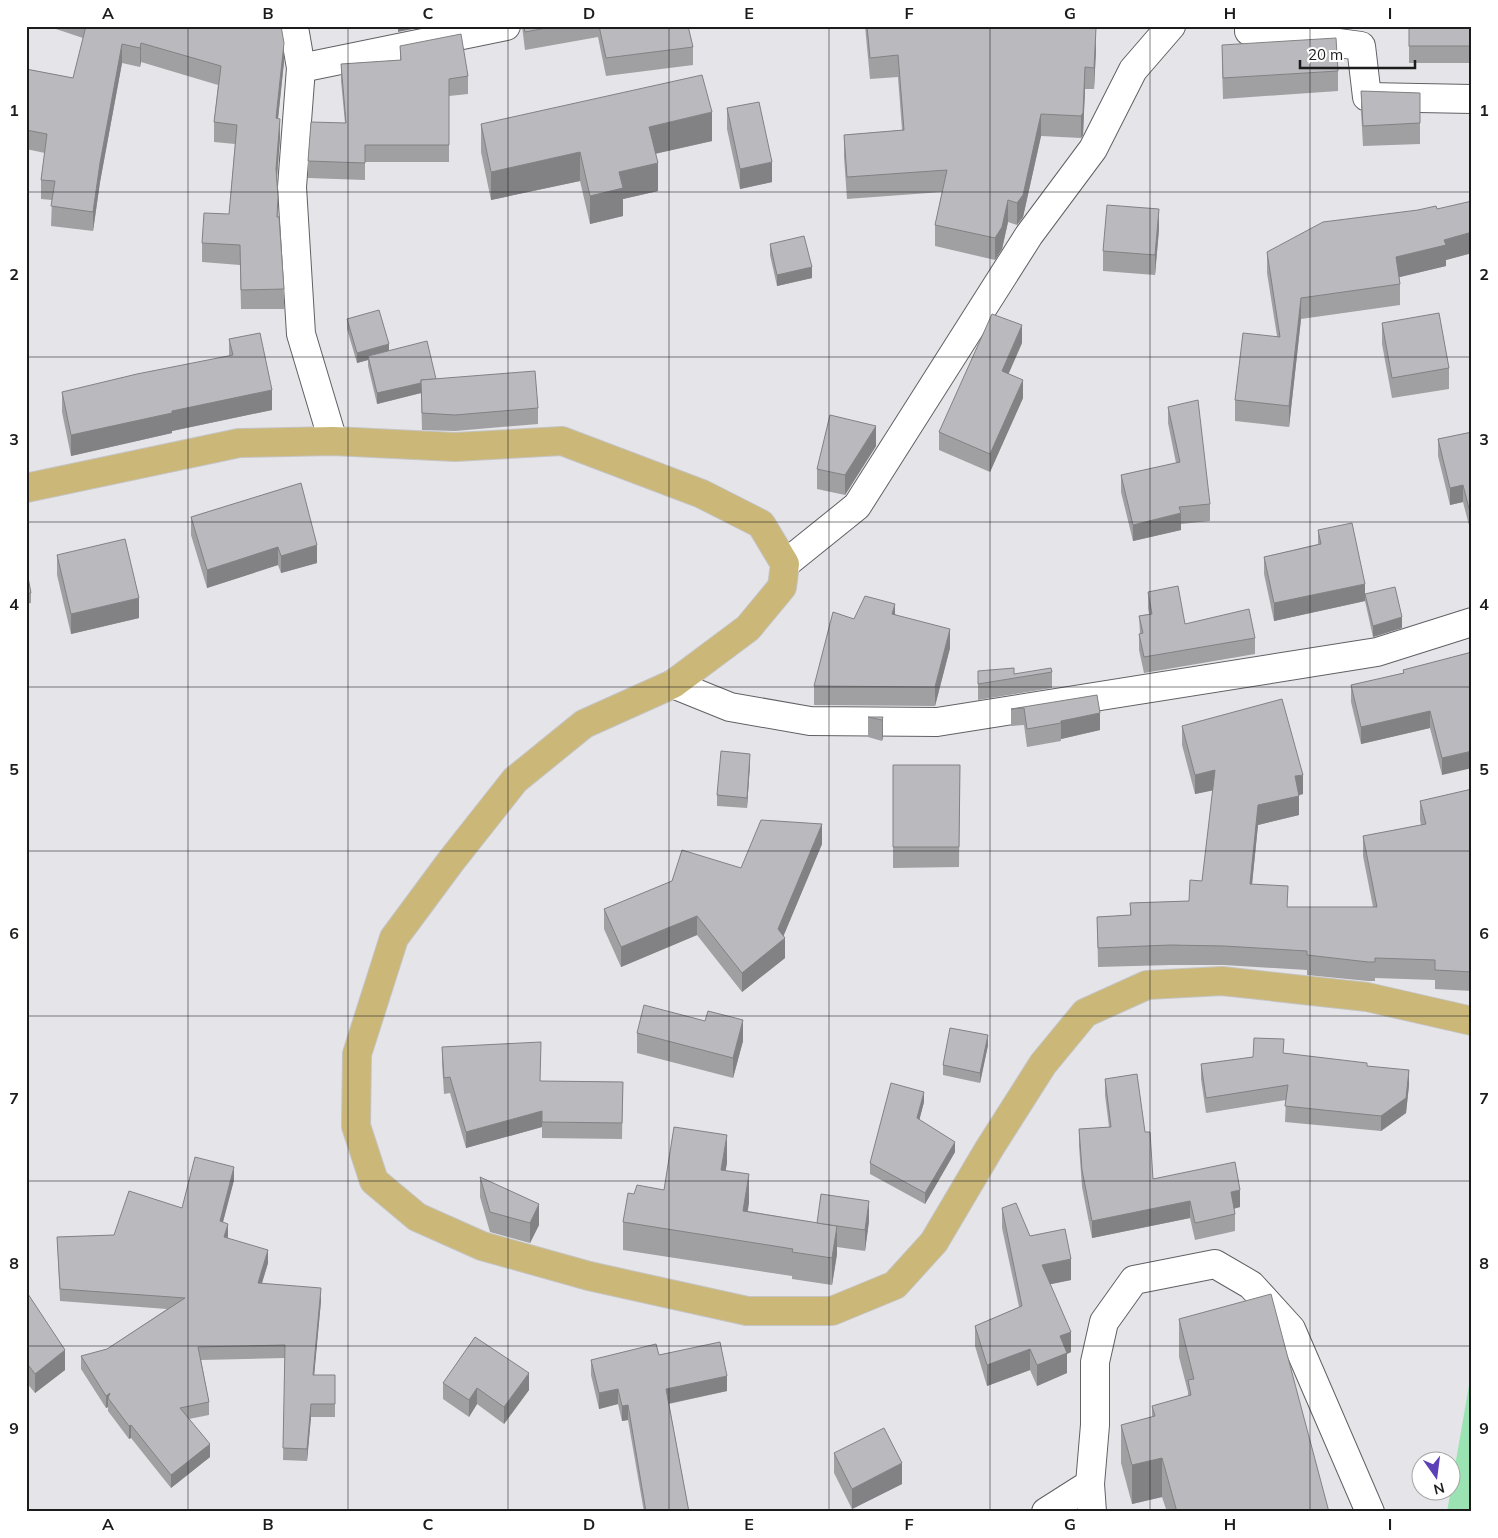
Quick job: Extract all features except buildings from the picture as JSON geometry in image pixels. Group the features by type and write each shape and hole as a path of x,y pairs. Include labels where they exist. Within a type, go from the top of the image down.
{"main road":[{"path":"26,488 239,443 333,441 455,447 562,441 702,494 761,524 785,564 782,587 748,628 673,684 584,724 515,780 451,861 394,938 357,1054 356,1126 374,1181 417,1217 482,1246 589,1276 747,1311 832,1311 895,1285 934,1242 989,1149 1043,1064 1085,1013 1148,985 1222,981 1367,996 1472,1021"}],"street":[{"path":"292,26 301,68 292,187 301,334 333,441"},
{"path":"301,68 506,26"},
{"path":"785,564 857,506 1028,235 1093,149 1134,70 1171,26"},
{"path":"1250,26 1249,31 1362,46 1366,97 1472,99"},
{"path":"673,684 730,707 810,721 937,722 1377,652 1472,622"},
{"path":"1092,1512 1090,1484 1095,1425 1095,1362 1104,1322 1134,1280 1215,1264 1250,1285 1291,1329 1370,1512"},
{"path":"1046,1512 1090,1484"}],"green space":[{"path":"1472,1368 1472,1512 1447,1512 1449,1500 1460,1500 1460,1450 1458,1450"}]}
